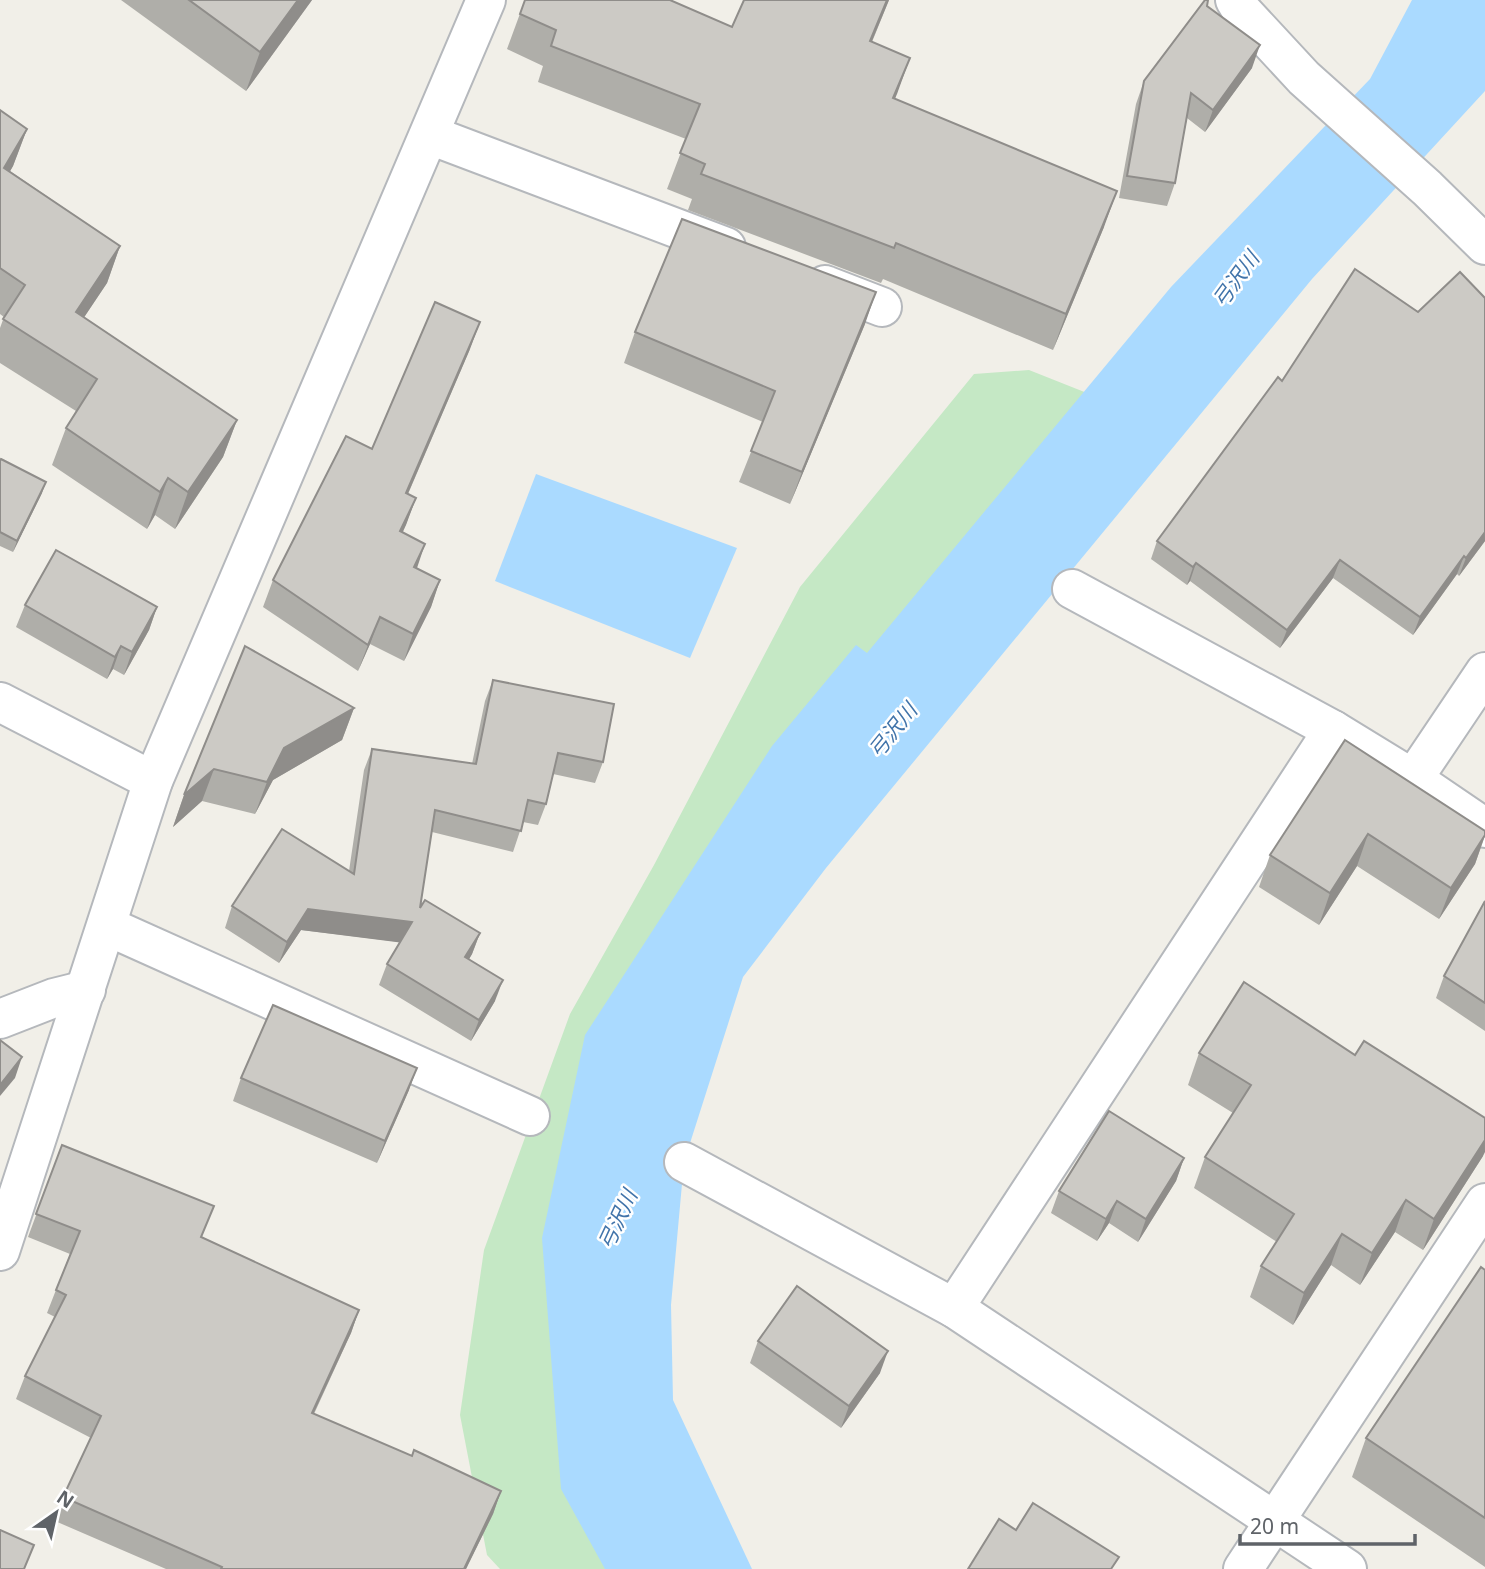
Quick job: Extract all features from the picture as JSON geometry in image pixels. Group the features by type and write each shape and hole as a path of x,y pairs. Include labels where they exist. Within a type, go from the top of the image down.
{"street":[{"path":"0,1251 153,781 486,0"},
{"path":"1235,0 1241,10 1304,78 1427,188 1485,245"},
{"path":"430,135 753,258"},
{"path":"791,272 882,307"},
{"path":"1072,589 1333,730 1413,779 1485,828"},
{"path":"1413,779 1485,672"},
{"path":"0,702 153,781"},
{"path":"954,1308 1333,730"},
{"path":"107,926 530,1116"},
{"path":"0,1019 54,998 86,990"},
{"path":"684,1163 954,1308 1347,1569"},
{"path":"1243,1569 1485,1203"}],"green space":[{"path":"1029,370 1097,397 651,1015 625,1569 500,1569 487,1555 460,1415 484,1250 570,1014 654,865 800,587 974,374"}],"water":[{"name":"弓沢川","path":"1412,0 1485,0 1485,91 1312,279 826,868 743,977 684,1162 671,1305 673,1400 752,1569 605,1569 561,1489 542,1238 585,1035 772,746 856,645 867,653 1171,287 1370,79"},
{"path":"536,474 737,548 690,658 495,581"}],"building":[{"path":"189,0 298,0 260,52"},
{"path":"525,0 670,0 732,27 744,0 887,0 870,41 910,58 893,98 1117,191 1066,314 896,243 894,248 701,174 705,164 680,153 700,104 551,46 556,30 520,14"},
{"path":"1205,0 1208,0 1207,6 1260,45 1213,110 1191,93 1175,183 1127,176 1144,81"},
{"path":"0,110 27,129 4,168 120,246 76,312 237,420 188,492 168,478 160,492 66,428 97,379 3,319 25,285 0,268"},
{"path":"682,219 876,292 802,472 751,451 775,391 635,332"},
{"path":"1355,269 1418,312 1460,272 1485,298 1485,532 1466,558 1464,556 1420,617 1340,560 1287,630 1196,563 1193,567 1157,541 1278,377 1282,381"},
{"path":"435,302 480,322 406,493 416,498 400,531 425,544 414,567 440,580 413,634 380,617 368,645 273,580 346,436 372,449"},
{"path":"1,459 46,482 17,541 0,532"},
{"path":"56,550 157,607 132,652 121,646 115,657 25,605"},
{"path":"245,646 354,708 284,748 267,782 214,769 184,795"},
{"path":"493,680 614,704 603,762 558,753 546,804 528,800 521,831 435,810 420,908 425,900 480,933 465,957 503,980 479,1020 387,964 412,922 308,909 287,942 232,906 282,829 354,874 372,749 476,764"},
{"path":"1345,740 1485,831 1451,888 1368,834 1330,893 1270,855"},
{"path":"1485,901 1485,1003 1444,976"},
{"path":"1244,982 1355,1055 1364,1041 1485,1118 1485,1140 1434,1219 1406,1200 1372,1253 1342,1234 1304,1293 1261,1266 1294,1214 1205,1157 1251,1085 1199,1053"},
{"path":"273,1005 417,1068 385,1141 241,1078"},
{"path":"0,1040 22,1057 0,1085"},
{"path":"1109,1111 1184,1158 1146,1219 1117,1201 1106,1219 1059,1191"},
{"path":"62,1145 214,1206 201,1237 359,1310 312,1413 412,1456 414,1450 501,1491 464,1569 221,1569 222,1567 63,1497 101,1416 25,1376 66,1295 56,1290 80,1231 36,1214"},
{"path":"1481,1267 1485,1270 1485,1518 1366,1438"},
{"path":"797,1286 888,1351 849,1406 758,1341"},
{"path":"1033,1503 1119,1557 1111,1569 968,1569 999,1519 1016,1530"},
{"path":"0,1530 34,1545 24,1569 0,1569"}]}
